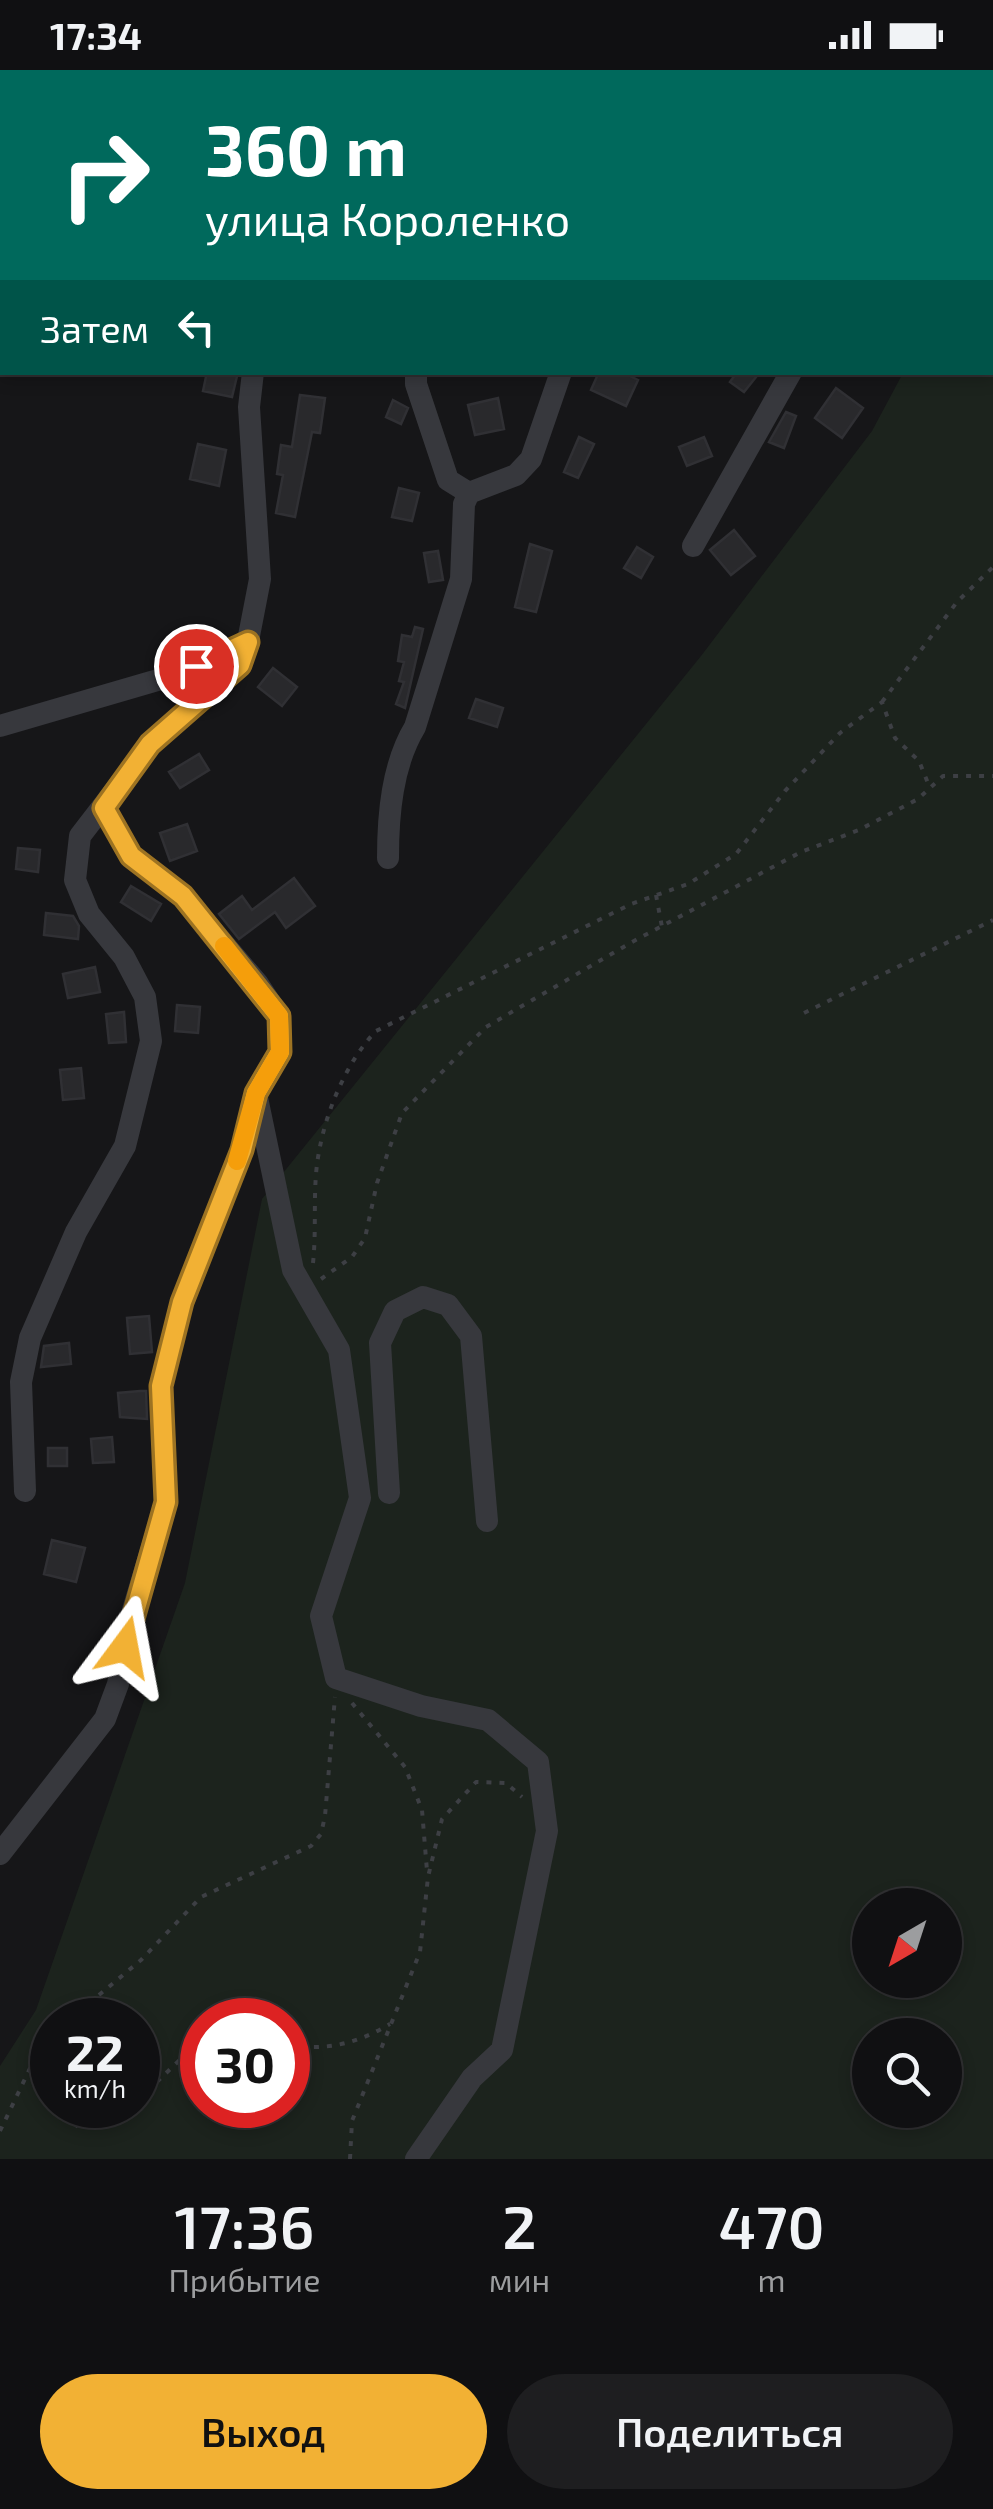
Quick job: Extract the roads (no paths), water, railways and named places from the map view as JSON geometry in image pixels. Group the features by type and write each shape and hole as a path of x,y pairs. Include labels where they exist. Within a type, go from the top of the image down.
{"street":[{"path":"24,1491 21,1382 30,1338 76,1232 125,1146 151,1042 145,998 124,957 88,914 75,880 80,836 150,744 240,665 260,579 249,408 253,375"},
{"path":"416,375 448,480 469,494"},
{"path":"469,494 516,476 531,459 560,375"},
{"path":"693,546 790,375"},
{"path":"388,858 388,813 406,742 415,727 461,579 461,530 469,494"},
{"path":"0,726 168,677 248,642"},
{"path":"0,1854 105,1719 118,1684 133,1610 166,1502 161,1386 182,1302 242,1150 256,1093 280,1052 279,1016 183,896 131,856 104,808"},
{"path":"256,1093 293,1270 339,1350 360,1498 321,1616 336,1678 421,1706 488,1720 538,1762 547,1831 502,2050 472,2078 416,2159"},
{"path":"389,1493 380,1343 394,1311 422,1297 448,1305 471,1336 487,1520"},
{"path":"339,1350 380,1343"}]}
